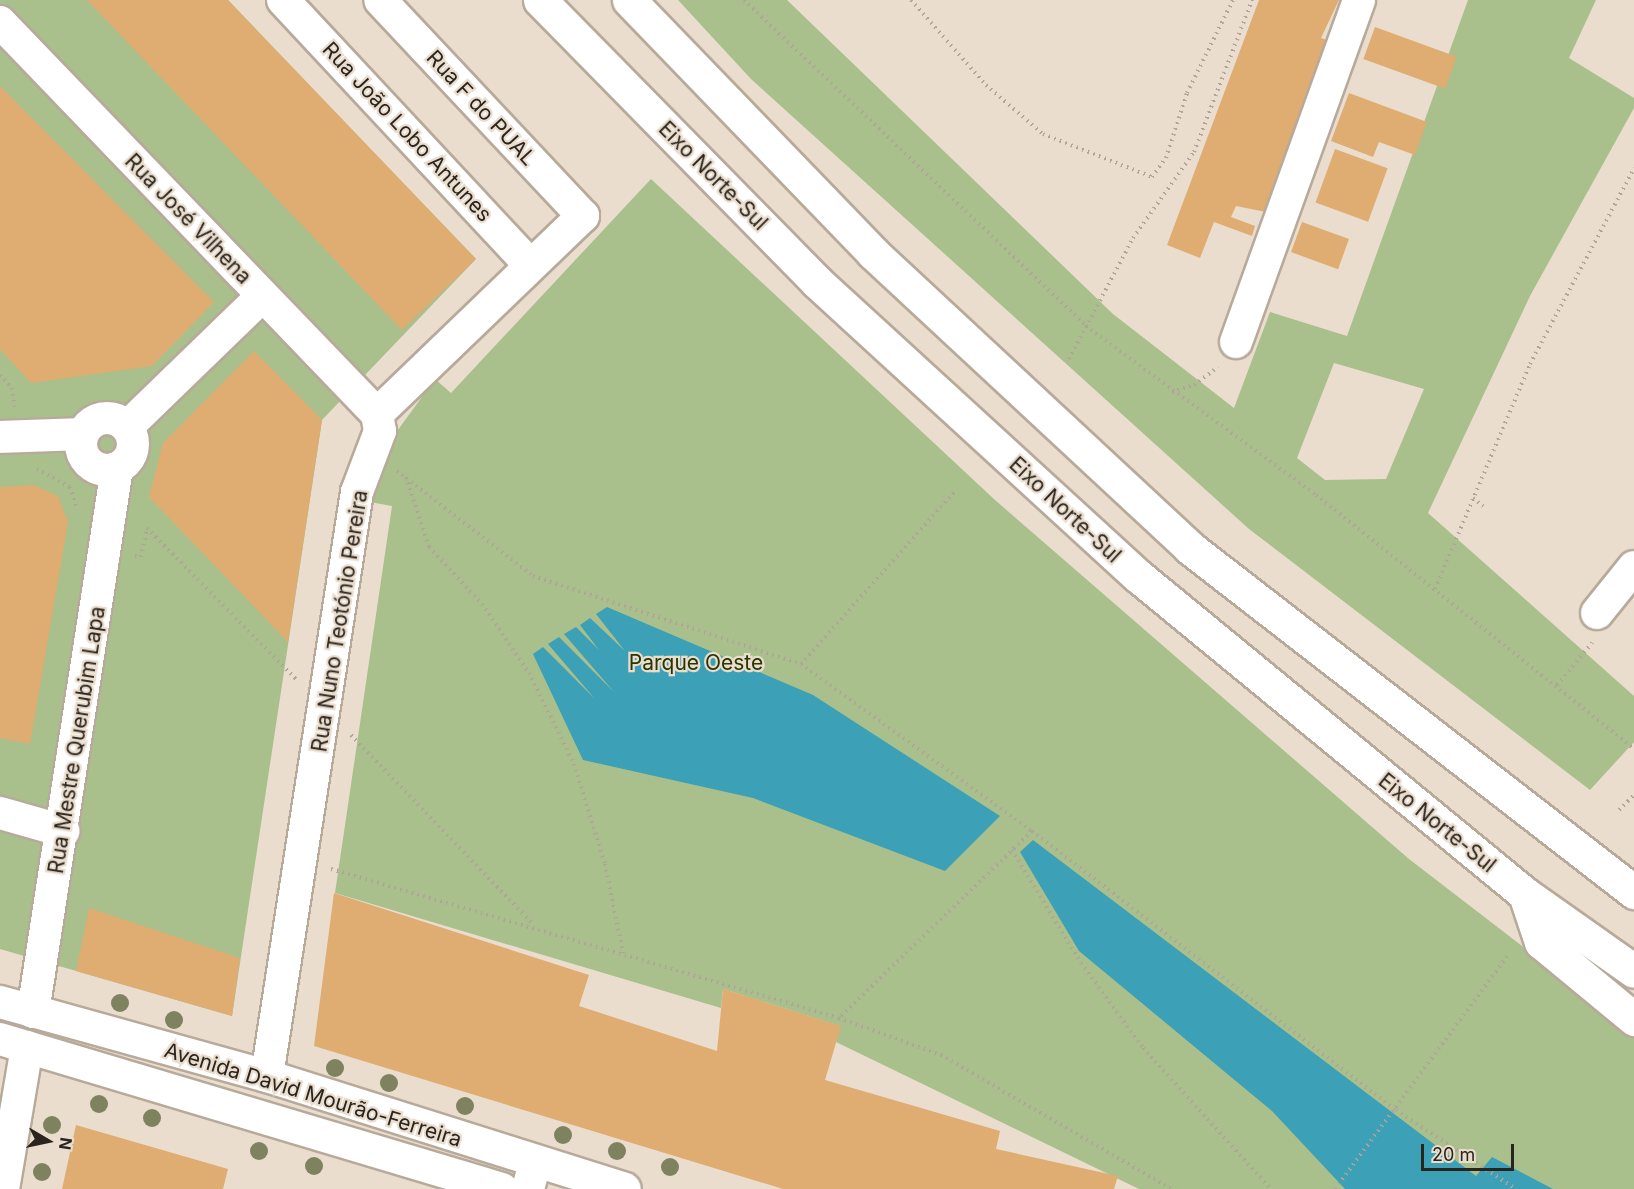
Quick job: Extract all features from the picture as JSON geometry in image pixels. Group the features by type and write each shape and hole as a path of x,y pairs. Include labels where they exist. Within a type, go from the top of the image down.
{"highway":[{"name":"Eixo Norte-Sul","path":"540,0 818,282 1138,576 1525,894 1634,971"},
{"path":"629,0 873,253 1190,548 1540,823 1634,892"},
{"path":"1540,823 1634,872"},
{"path":"1525,894 1541,942 1634,1019"}],"street":[{"name":"Rua João Lobo Antunes","path":"283,0 530,265"},
{"name":"Rua F do PUAL","path":"380,0 583,216 530,265"},
{"path":"1236,342 1359,0"},
{"name":"Rua José Vilhena","path":"0,22 377,414"},
{"path":"377,414 530,265"},
{"path":"127,427 262,296"},
{"name":"Rua Nuno Teotónio Pereira","path":"267,1076 327,710 357,492 380,431 377,414"},
{"path":"9,436 82,434 103,418 127,427"},
{"path":"82,434 85,459 100,469 117,468 132,450 127,427"},
{"name":"Rua Mestre Querubim Lapa","path":"33,1012 107,550 117,468"},
{"path":"1597,613 1634,567"},
{"path":"0,813 63,831"},
{"name":"Avenida David Mourão-Ferreira","path":"0,1002 267,1076 531,1176 625,1189"},
{"path":"3,1189 13,1043"},
{"name":"Avenida David Mourão-Ferreira","path":"13,1043 502,1189"}],"path":[{"path":"744,0 1086,327 1435,589 1634,749"},
{"path":"911,0 986,85 1043,134 1152,177 1166,158 1187,93 1233,0"},
{"path":"1069,359 1133,238 1194,152 1252,0"},
{"path":"1435,589 1559,305 1634,168"},
{"path":"1172,392 1194,385 1220,365 1236,342"},
{"path":"9,436 22,469 60,478 74,496 78,519"},
{"path":"370,457 406,476 534,576 801,664 1032,831 1396,1110 1516,1189"},
{"path":"406,476 429,547 482,604 529,673 574,764 605,864 623,954"},
{"path":"801,664 957,489"},
{"path":"1473,498 1483,506"},
{"path":"107,550 141,557 147,528 327,710 533,924"},
{"path":"1619,810 1634,795"},
{"path":"839,1018 1032,831"},
{"path":"1012,850 1081,963 1143,1048 1271,1189"},
{"path":"301,861 533,924 623,954 839,1018 941,1055 1171,1189"},
{"path":"1335,1189 1396,1110 1509,954"}],"green space":[{"path":"0,0 228,0 476,259 322,420 232,1016 0,949"},
{"path":"678,0 787,0 1113,314 1234,408 1270,312 1347,336 1468,0 1596,0 1569,58 1634,98 1634,108 1530,296 1428,513 1634,696 1634,742 1590,790 1249,529 751,79","holes":["1334,363 1424,389 1386,479 1325,480 1297,458"]},
{"name":"Parque Oeste","path":"651,179 995,500 1409,859 1634,1032 1634,1189 1139,1189 836,1042 840,1026 723,989 721,1008 335,893 392,506 370,502 392,438 435,379 451,393"},
{"path":"0,1019 67,1039 65,1045 0,1025"}],"water":[{"path":"607,607 813,695 1000,816 945,871 753,798 583,760 533,654 543,647 595,699 548,644 559,637 614,692 564,634 576,627 599,650 580,625 590,618 625,651 596,614"},
{"path":"1033,840 1476,1176 1492,1157 1553,1189 1345,1189 1272,1111 1079,951 1020,852"}],"building":[{"path":"87,0 228,0 476,259 402,330"},
{"path":"1259,0 1339,0 1321,38 1330,41 1266,212 1236,206 1231,217 1255,226 1252,236 1214,222 1200,258 1167,245"},
{"path":"1375,27 1457,57 1445,89 1363,59"},
{"path":"0,86 214,302 152,366 31,383 0,349"},
{"path":"1349,93 1427,122 1415,155 1379,142 1373,157 1331,141"},
{"path":"1335,149 1388,168 1368,222 1316,203"},
{"path":"1302,222 1349,239 1338,269 1291,252"},
{"path":"254,351 322,420 288,642 149,497 163,443"},
{"path":"34,485 58,496 68,522 30,744 0,738 0,487"},
{"path":"334,893 589,975 579,1006 717,1051 723,989 841,1026 825,1080 1000,1131 996,1149 1118,1176 1114,1189 783,1189 314,1046"},
{"path":"89,908 240,958 232,1016 76,971"},
{"path":"76,1125 228,1169 223,1189 62,1189"}]}
